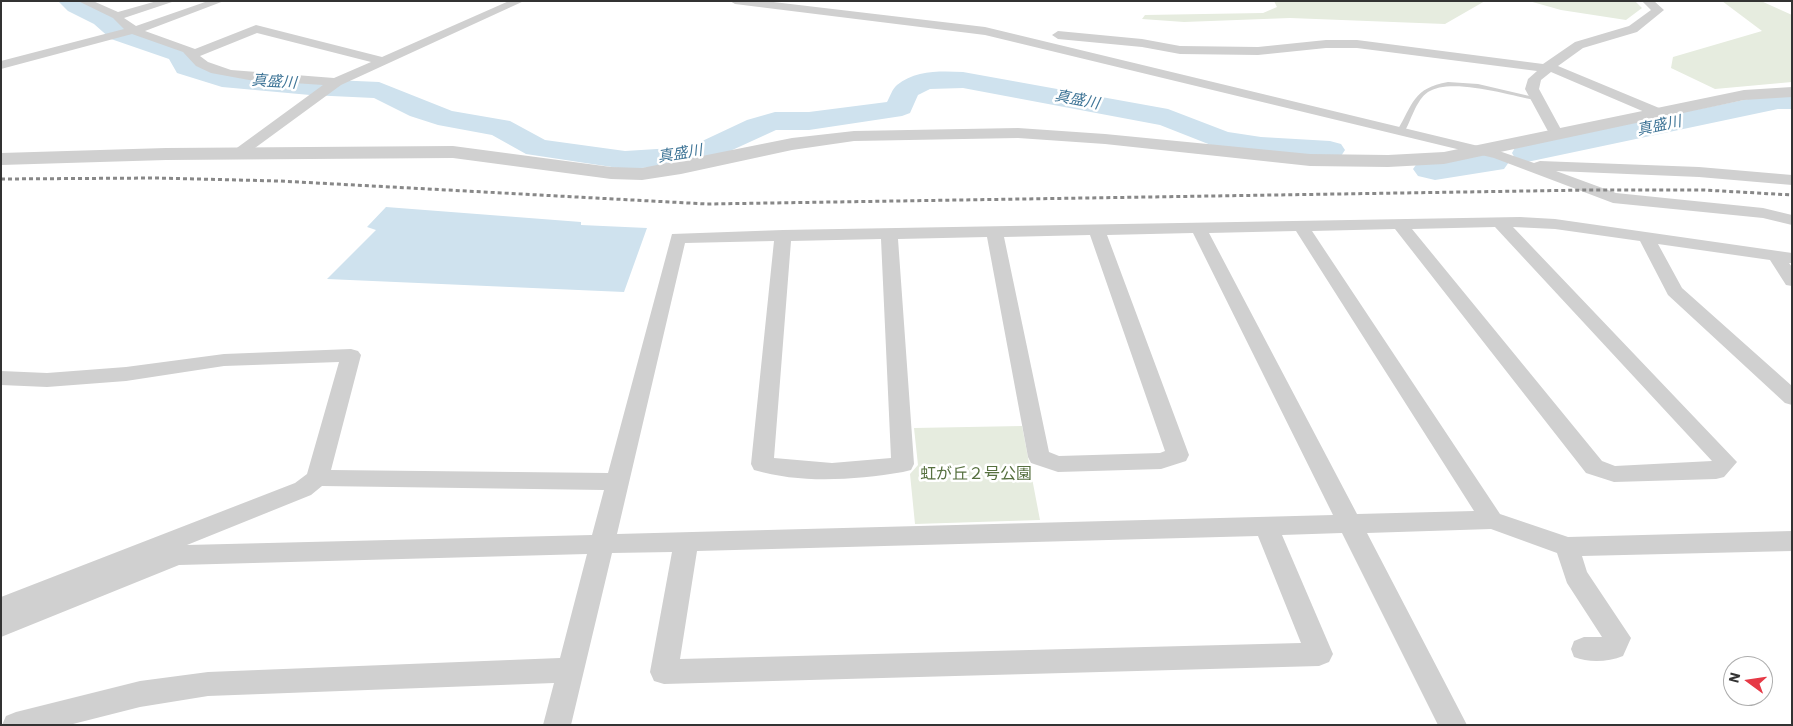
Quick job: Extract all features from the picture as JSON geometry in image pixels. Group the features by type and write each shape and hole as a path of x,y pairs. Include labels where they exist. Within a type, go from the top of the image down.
{"street":[{"path":"83,1 117,16 122,23 134,30 184,48 194,54 200,63 222,71 335,83"},
{"path":"117,16 170,1"},
{"path":"1,65 134,30 218,1"},
{"path":"239,153 335,83 519,1"},
{"path":"736,1 964,27 1481,150 1528,165 1614,198 1763,212 1792,220"},
{"path":"1557,135 1535,98 1533,84 1546,67 1579,45 1633,29 1658,10 1647,1"},
{"path":"194,54 256,29 383,61"},
{"path":"1058,35 1153,45 1175,50 1258,51 1326,44 1357,44 1546,67 1659,113"},
{"path":"1136,68 1144,60 1145,51 1153,45"},
{"path":"1,159 239,153 467,153 626,174 682,168 825,139 921,133 1058,135 1253,155 1340,161 1409,160 1444,158 1744,96 1792,92"},
{"path":"1528,165 1699,172 1792,180"},
{"path":"1738,211 1792,230"},
{"path":"1399,224 1594,467 1614,474 1716,471 1726,462 1499,222"},
{"path":"557,725 678,238 1499,222 1548,224 1784,257 1792,281"},
{"path":"1300,225 1492,520"},
{"path":"1198,227 1453,725"},
{"path":"994,231 1039,457 1058,464 1161,461 1178,455 1097,230"},
{"path":"783,235 762,464 782,470 877,469 902,464 889,233"},
{"path":"1646,237 1674,290 1792,398"},
{"path":"1,378 47,380 126,374 224,360 351,355 317,478 303,489 1,608"},
{"path":"317,478 617,482"},
{"path":"1,626 177,555 1492,520 1567,547 1792,541"},
{"path":"686,542 664,672 1319,654 1266,527"},
{"path":"1567,547 1576,576 1618,638 1613,648 1584,649"},
{"path":"16,725 140,694 208,684 571,670"}],"lane":[{"path":"1401,131 1422,94 1438,84 1460,85 1535,98"}],"green space":[{"path":"1274,1 1485,1 1445,24 1290,18 1184,22 1142,19 1145,15 1263,13 1277,7"},
{"path":"1529,1 1635,1 1642,8 1626,20 1561,10"},
{"path":"1722,1 1761,1 1792,15 1792,82 1715,89 1671,68 1673,57 1762,31"},
{"name":"虹が丘２号公園","path":"1022,426 1040,520 915,524 910,474 918,465 914,428"}],"water":[{"path":"386,207 581,222 581,225 647,228 624,292 327,279 376,230 367,227"}],"waterway":[{"name":"真盛川","path":"69,1 103,19 120,34 179,54 186,67 222,79 310,87 379,90 420,110 448,119 500,127 537,148 625,160 673,157 706,151 757,126 775,121 809,121 892,110 900,107 906,91 920,83 935,79 963,80 1168,118 1221,140 1261,146 1330,150"},
{"name":"真盛川","path":"1527,153 1778,101 1792,101"},
{"name":"真盛川","path":"1429,169 1435,171 1493,162"}],"railway":[{"path":"1,179 155,178 279,181 707,204 1589,190 1704,190 1792,195"}]}
